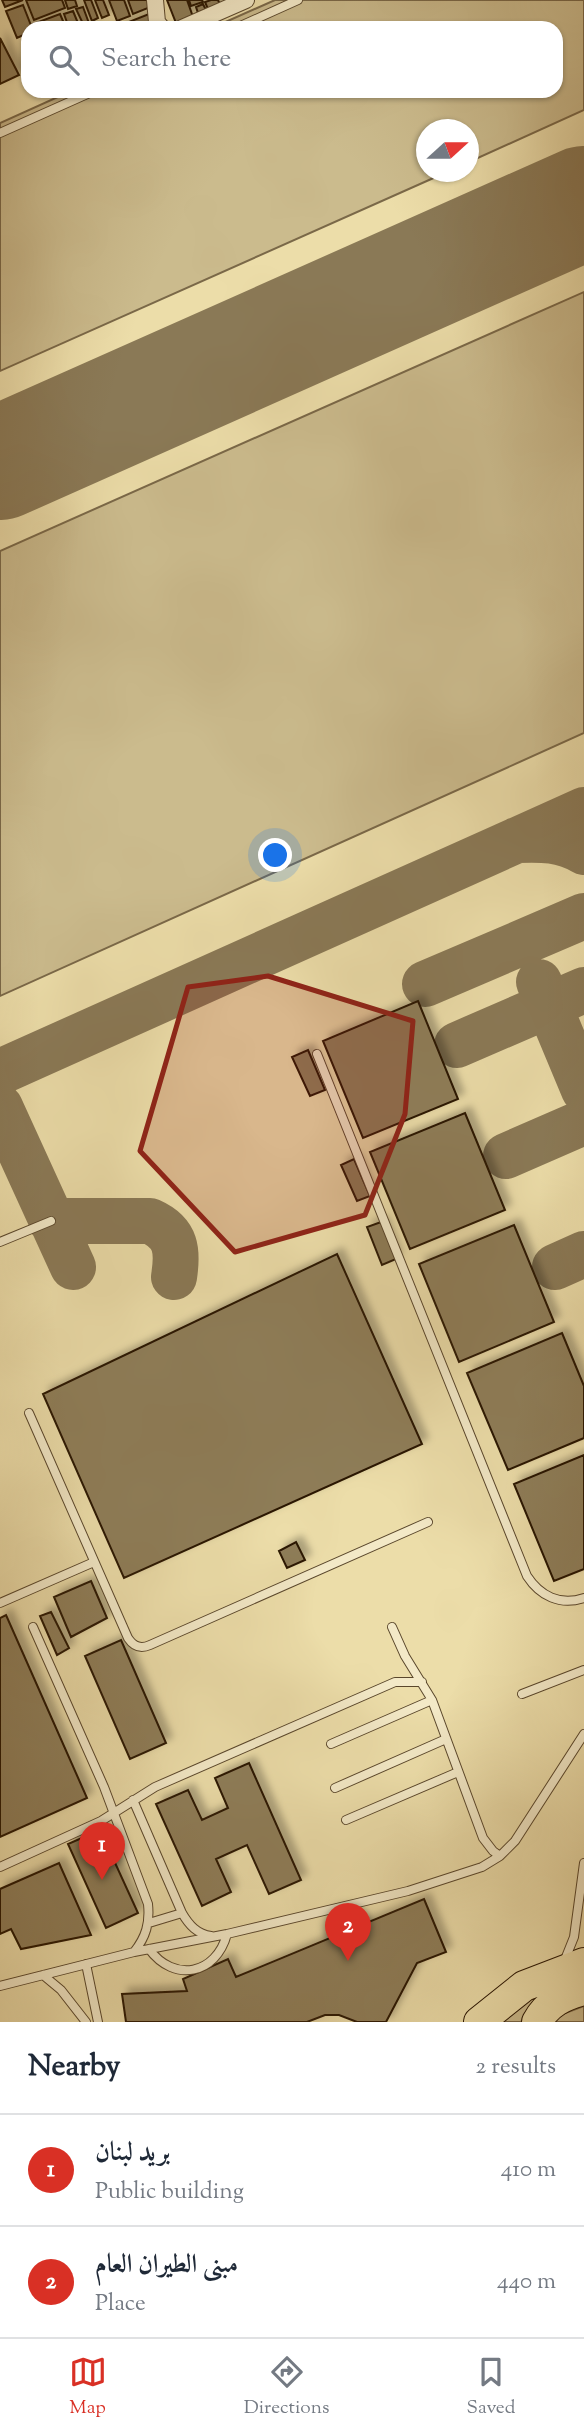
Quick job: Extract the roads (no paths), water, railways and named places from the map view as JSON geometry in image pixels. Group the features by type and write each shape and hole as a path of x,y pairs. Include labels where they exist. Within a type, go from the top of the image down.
{"highway":[{"path":"479,2022 524,1986 584,1963"},
{"path":"540,2016 565,1995 584,1990"}],"street":[{"path":"155,0 157,21"},
{"path":"198,21 246,0"}],"lane":[{"path":"252,21 298,0"},
{"path":"0,133 78,98"},
{"path":"317,1054 527,1576 549,1597 568,1601 584,1598"},
{"path":"0,1242 51,1221"},
{"path":"29,1413 128,1638 135,1646 145,1647 428,1522"},
{"path":"0,1603 94,1562"},
{"path":"33,1627 104,1787 148,1904 149,1923 134,1952"},
{"path":"392,1628 405,1656 432,1700 483,1838 500,1856"},
{"path":"522,1695 584,1670"},
{"path":"0,1867 113,1815 155,1787 395,1682 422,1682"},
{"path":"331,1744 432,1700"},
{"path":"0,1986 149,1948 227,1934 408,1892 473,1871 500,1856 515,1841 584,1734"},
{"path":"335,1788 446,1739"},
{"path":"346,1820 458,1772"},
{"path":"133,1800 182,1913 191,1927 198,1932 214,1936"},
{"path":"554,1975 566,1959 574,1937 584,1863"},
{"path":"149,1923 182,1913"},
{"path":"149,1948 156,1958 166,1965 188,1971 199,1968 218,1955 227,1934"},
{"path":"86,1964 98,2022"},
{"path":"43,1975 61,1990 86,2022"}],"place":[{"name":"بريد لبنان","path":"102,1880"},
{"name":"مبنى الطيران العام","path":"348,1961"}]}
